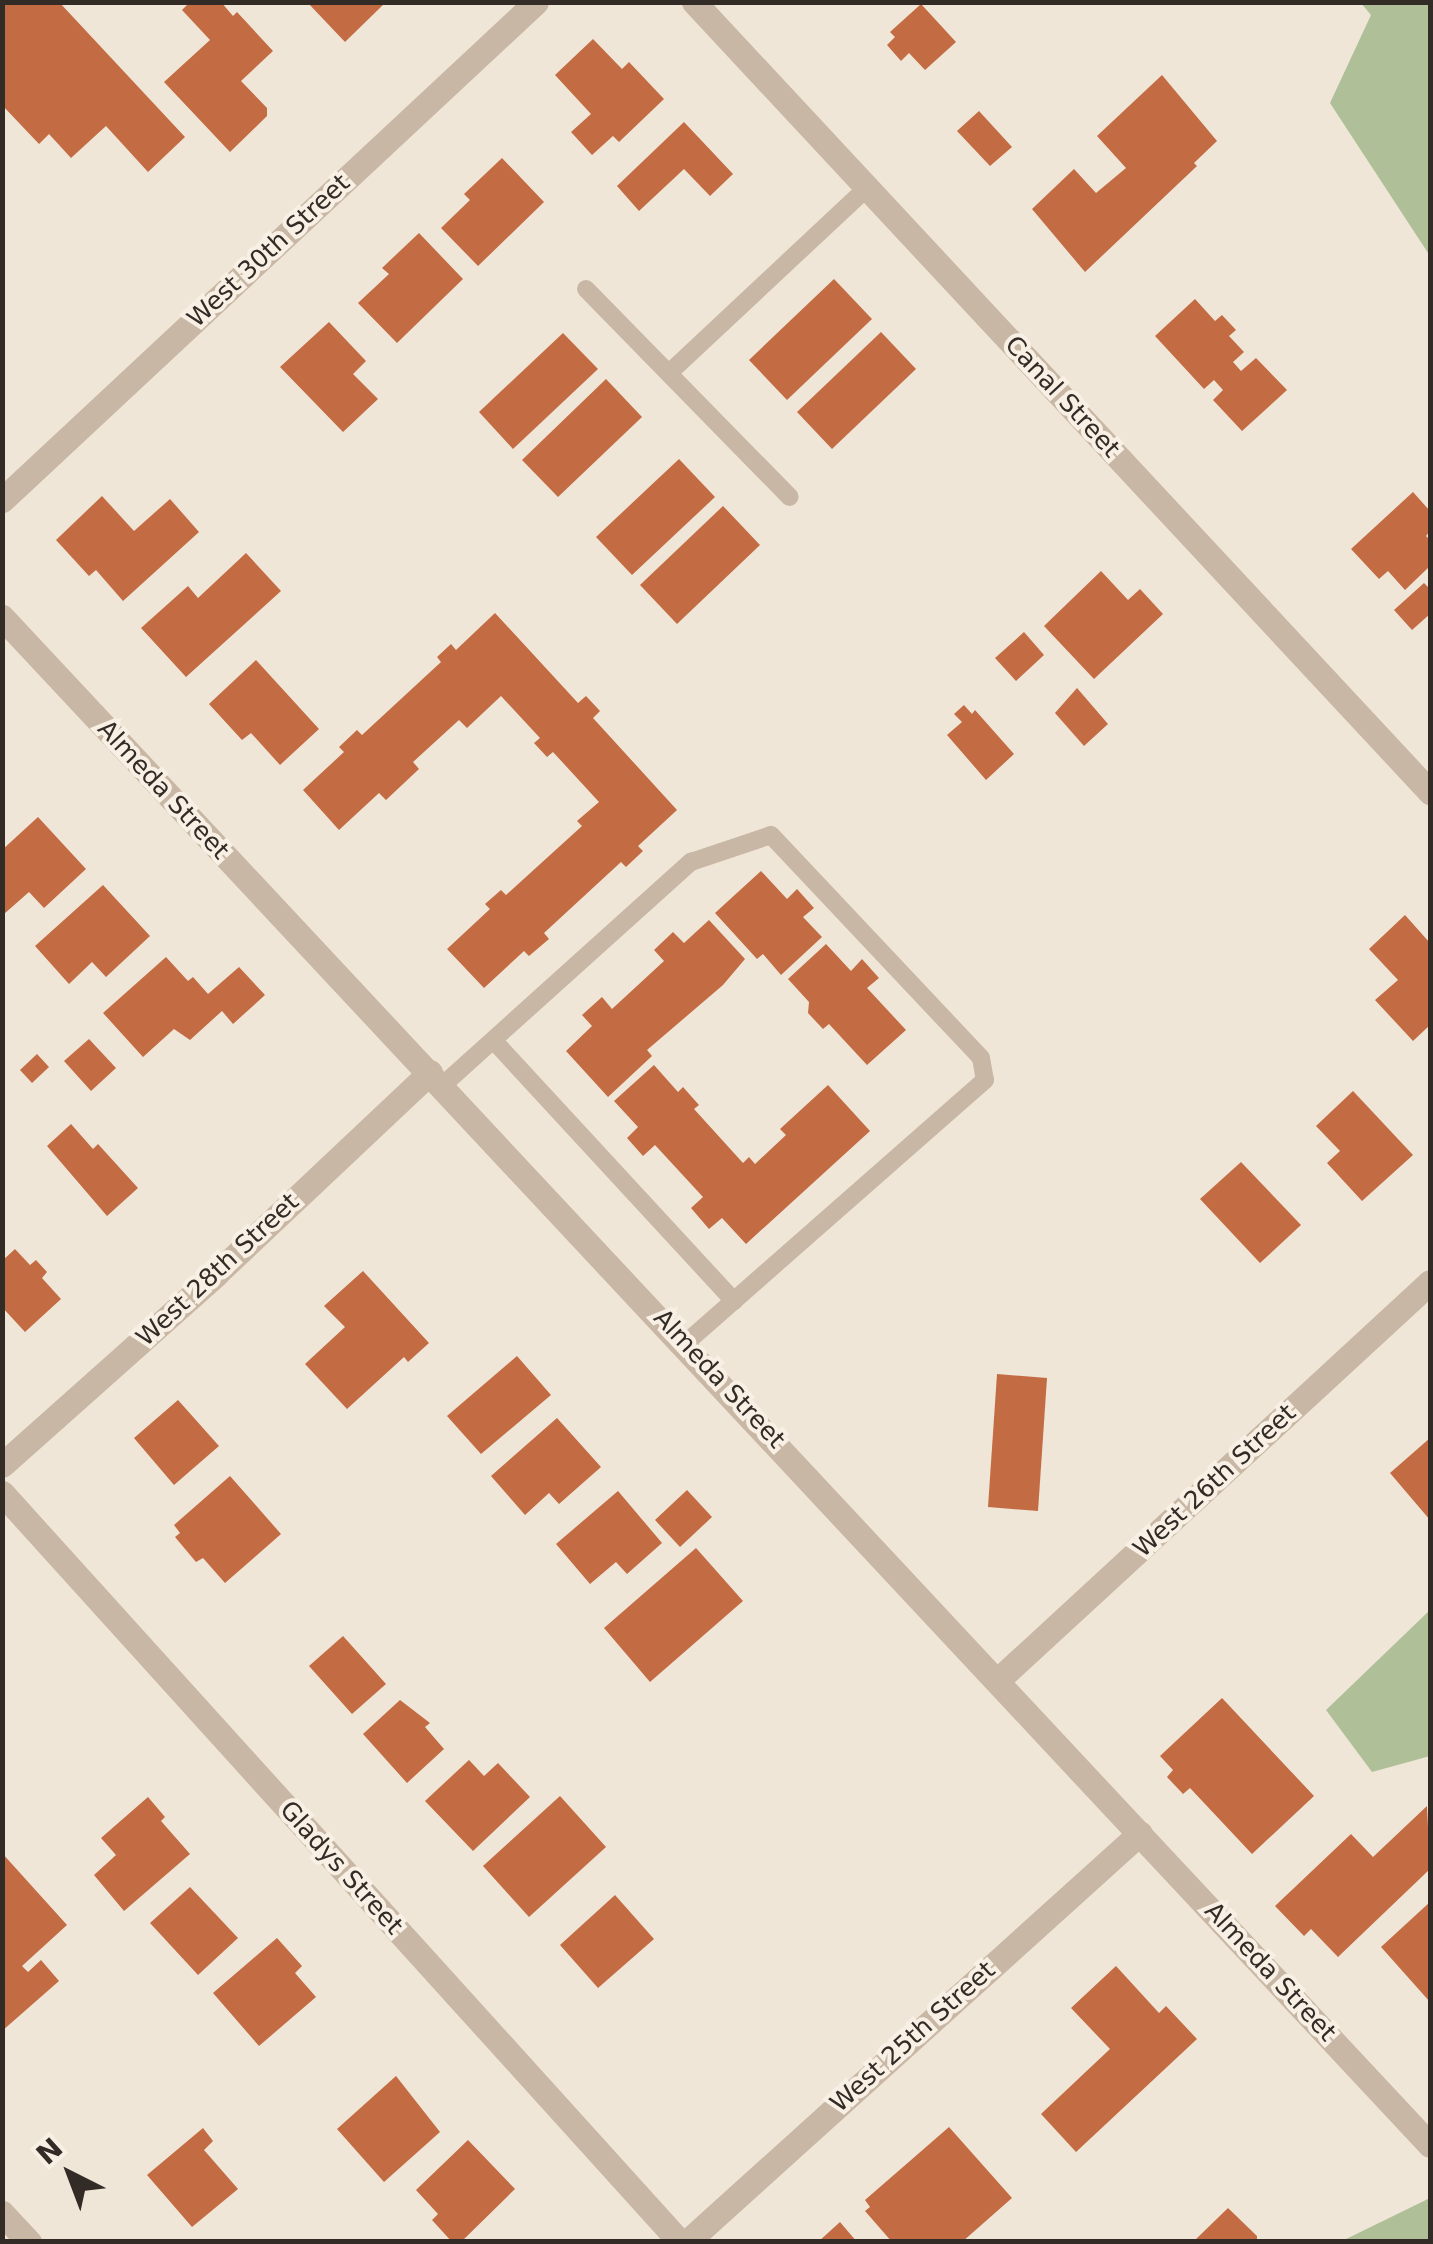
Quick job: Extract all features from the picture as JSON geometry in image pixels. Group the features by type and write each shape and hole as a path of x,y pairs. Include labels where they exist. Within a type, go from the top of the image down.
{"street":[{"name":"West 30th Street","path":"2,500 536,2"},
{"name":"Canal Street","path":"694,2 1430,792"},
{"name":"Almeda Street","path":"2,617 686,1344 1430,2145"},
{"name":"West 28th Street","path":"2,1465 436,1078"},
{"name":"West 26th Street","path":"998,1680 1430,1282"},
{"name":"Gladys Street","path":"2,1494 683,2242"},
{"name":"West 25th Street","path":"683,2242 1140,1833"},
{"path":"2,2213 29,2242"}],"lane":[{"path":"669,373 867,188"},
{"path":"586,289 790,497"},
{"path":"436,1078 494,1041 691,862 771,835 981,1058 986,1080 686,1344"},
{"path":"494,1041 734,1301"}],"green space":[{"path":"1361,3 1430,3 1430,256 1330,103 1371,15"},
{"path":"1430,1610 1430,1756 1372,1772 1326,1710"},
{"path":"1430,2198 1430,2241 1342,2241"}],"building":[{"path":"2,2 59,2 185,137 148,172 106,126 71,158 49,134 39,144 2,105"},
{"path":"190,2 221,2 233,16 237,12 273,51 241,81 267,108 267,116 230,152 164,82 210,40 182,10"},
{"path":"307,2 386,2 345,42"},
{"path":"921,4 956,42 925,70 909,53 901,61 887,45 895,37 890,32"},
{"path":"593,39 622,69 629,62 664,99 619,142 613,136 592,155 571,132 591,114 555,75"},
{"path":"1162,75 1217,141 1194,163 1197,166 1085,272 1032,209 1074,169 1096,193 1126,168 1097,136"},
{"path":"979,111 1012,147 990,166 957,131"},
{"path":"684,122 733,174 710,196 684,169 639,211 617,186"},
{"path":"502,158 544,202 478,266 441,228 470,200 464,194"},
{"path":"419,233 463,279 397,343 358,303 389,274 382,268"},
{"path":"834,279 872,319 787,400 749,360"},
{"path":"1195,299 1215,321 1222,315 1236,330 1229,336 1244,352 1233,362 1241,371 1256,358 1287,390 1242,431 1213,400 1223,390 1214,380 1204,389 1155,336"},
{"path":"329,322 366,361 353,374 378,399 343,432 280,367"},
{"path":"881,332 916,369 832,449 797,412"},
{"path":"563,333 598,369 513,449 479,412"},
{"path":"606,379 642,417 558,497 522,460"},
{"path":"679,459 715,497 632,575 596,537"},
{"path":"1413,492 1430,511 1430,531 1426,536 1430,540 1430,566 1405,590 1388,571 1379,579 1351,549"},
{"path":"102,496 134,531 170,499 199,532 123,601 96,570 89,576 56,540"},
{"path":"723,506 760,545 677,624 640,585"},
{"path":"246,553 281,591 186,677 141,628 188,586 198,598"},
{"path":"1101,571 1128,600 1140,589 1163,614 1094,679 1044,626"},
{"path":"1424,583 1430,589 1430,614 1412,630 1394,610"},
{"path":"495,613 578,703 586,696 600,711 593,718 677,810 638,846 643,851 626,867 621,862 544,933 549,939 529,956 524,951 484,988 447,949 490,909 485,904 501,890 506,895 582,826 577,821 599,802 553,752 547,757 534,743 540,738 501,696 467,728 459,720 413,762 419,769 386,800 379,793 339,830 303,790 344,752 339,747 357,730 362,735 441,662 437,657 451,644 456,650"},
{"path":"1024,632 1044,655 1016,681 995,658"},
{"path":"256,660 319,729 280,765 251,733 242,740 209,704"},
{"path":"1077,688 1108,724 1084,746 1055,713"},
{"path":"964,705 972,714 975,710 1014,754 986,780 947,735 962,722 954,714"},
{"path":"38,817 86,869 44,908 29,892 4,914 2,850"},
{"path":"761,871 787,899 797,889 814,908 803,917 822,937 781,975 763,954 757,959 715,913"},
{"path":"103,885 150,936 106,977 92,962 69,984 35,946"},
{"path":"1405,915 1430,943 1430,1025 1413,1041 1375,1000 1398,980 1369,949"},
{"path":"709,920 745,959 723,985 647,1050 652,1056 608,1097 566,1051 592,1026 582,1015 602,997 612,1009 664,961 654,950 673,932 684,943"},
{"path":"826,944 851,971 862,959 879,978 867,988 906,1030 867,1065 829,1024 823,1029 808,1013 809,1002 788,979"},
{"path":"166,957 188,981 193,977 208,994 239,967 265,995 233,1024 222,1011 190,1040 174,1029 143,1057 103,1013"},
{"path":"89,1039 116,1068 91,1091 64,1061"},
{"path":"37,1054 49,1067 32,1083 20,1070"},
{"path":"654,1065 678,1092 683,1087 699,1105 694,1109 743,1163 749,1157 755,1164 786,1135 780,1129 828,1085 870,1131 746,1244 722,1218 709,1229 691,1208 703,1197 655,1145 643,1156 627,1138 638,1127 614,1101"},
{"path":"1353,1091 1413,1155 1362,1201 1327,1163 1340,1151 1316,1126"},
{"path":"71,1124 93,1149 98,1144 138,1188 107,1216 47,1146"},
{"path":"1241,1162 1301,1225 1260,1263 1200,1199"},
{"path":"15,1249 30,1265 36,1260 47,1272 42,1278 61,1299 25,1332 2,1307 2,1261"},
{"path":"363,1271 429,1343 408,1362 404,1357 347,1409 305,1364 345,1327 324,1306"},
{"path":"517,1356 551,1395 481,1454 447,1416"},
{"path":"997,1374 1047,1378 1038,1511 988,1507"},
{"path":"178,1400 219,1446 174,1485 134,1438"},
{"path":"557,1418 601,1467 559,1504 549,1493 525,1515 491,1476"},
{"path":"1430,1438 1430,1520 1390,1473"},
{"path":"230,1476 281,1534 225,1583 203,1558 196,1562 175,1537 180,1533 174,1525"},
{"path":"687,1490 712,1517 680,1547 655,1520"},
{"path":"618,1491 662,1543 627,1574 616,1562 590,1584 556,1544"},
{"path":"696,1548 743,1601 650,1682 604,1628"},
{"path":"343,1636 386,1684 352,1714 309,1666"},
{"path":"1222,1698 1314,1796 1252,1854 1190,1788 1183,1794 1167,1777 1173,1770 1160,1756"},
{"path":"400,1700 430,1723 425,1727 444,1749 407,1783 363,1734"},
{"path":"469,1760 484,1776 498,1763 530,1797 473,1851 425,1801"},
{"path":"560,1796 606,1847 529,1917 483,1866"},
{"path":"148,1797 165,1817 161,1821 190,1854 124,1911 94,1875 116,1855 101,1838"},
{"path":"1427,1806 1430,1869 1338,1957 1311,1929 1304,1936 1275,1906 1351,1834 1373,1857"},
{"path":"2,1853 67,1925 22,1966 28,1972 41,1960 59,1981 2,2031"},
{"path":"190,1887 238,1938 198,1975 150,1923"},
{"path":"615,1895 654,1939 598,1988 560,1945"},
{"path":"1430,1902 1430,2002 1381,1947"},
{"path":"277,1938 302,1966 295,1973 316,1997 259,2046 213,1993"},
{"path":"1116,1966 1159,2013 1166,2006 1197,2039 1076,2152 1041,2114 1110,2049 1071,2008"},
{"path":"396,2076 440,2132 384,2182 337,2129"},
{"path":"949,2127 1012,2198 962,2242 892,2242 865,2211 870,2207 865,2200"},
{"path":"203,2128 213,2141 204,2150 238,2189 192,2227 147,2175"},
{"path":"468,2140 515,2189 461,2242 452,2242 432,2220 438,2214 416,2190"},
{"path":"1228,2208 1257,2236 1257,2242 1193,2242"},
{"path":"840,2222 857,2242 818,2242"}]}
